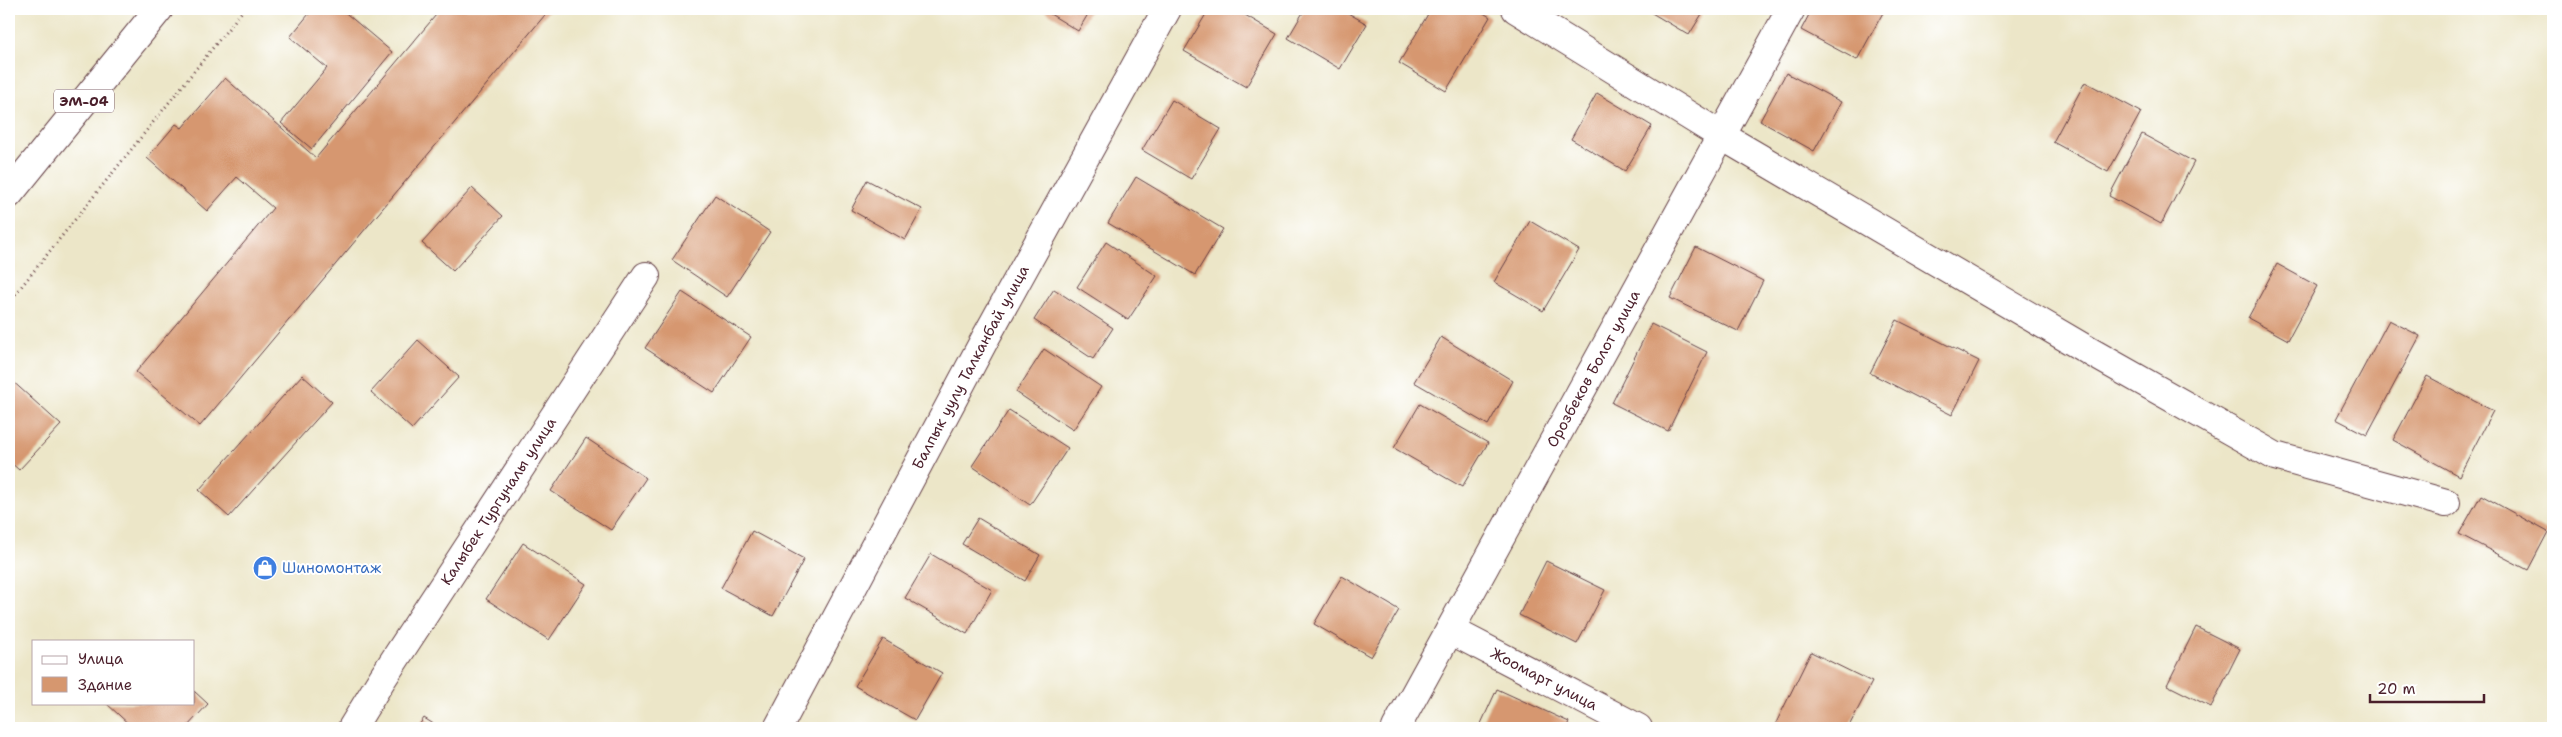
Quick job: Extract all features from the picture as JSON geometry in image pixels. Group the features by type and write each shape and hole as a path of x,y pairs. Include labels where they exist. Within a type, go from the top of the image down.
{"main road":[{"name":"ЭМ-04","path":"9,194 159,9"},
{"name":"Балпык уулу Талканбай улица","path":"778,728 986,337 1167,9"},
{"path":"1516,9 1722,136 2089,351 2275,456 2446,503"},
{"name":"Орозбеков Болот улица","path":"1396,728 1791,9"},
{"name":"Калыбек Тургуналы улица","path":"352,728 382,679 646,276"},
{"name":"Жоомарт улица","path":"1450,630 1638,728"}],"path":[{"path":"9,302 244,9"}],"building":[{"path":"313,9 341,9 392,52 312,149 281,123 327,68 290,37"},
{"path":"441,9 550,9 200,426 136,372 273,208 237,177 207,211 147,158 176,124 182,128 225,78 316,158"},
{"path":"1042,9 1091,9 1078,31"},
{"path":"1209,9 1235,9 1277,34 1246,87 1184,51"},
{"path":"1305,9 1341,9 1367,24 1340,69 1288,38"},
{"path":"1431,9 1477,9 1490,17 1446,91 1399,63"},
{"path":"1645,9 1705,9 1689,35"},
{"path":"1812,9 1885,9 1857,60 1801,30"},
{"path":"1786,73 1841,102 1814,151 1760,121"},
{"path":"2085,82 2141,112 2108,172 2053,142"},
{"path":"1597,93 1652,126 1625,171 1571,139"},
{"path":"1172,100 1221,129 1191,179 1142,150"},
{"path":"2142,134 2194,162 2161,224 2109,196"},
{"path":"1136,177 1223,229 1195,275 1108,223"},
{"path":"867,180 922,209 905,240 851,210"},
{"path":"472,188 503,216 453,271 422,243"},
{"path":"715,195 770,232 727,297 672,260"},
{"path":"1530,221 1579,250 1543,311 1494,282"},
{"path":"1106,242 1157,276 1128,320 1077,287"},
{"path":"1696,247 1763,281 1738,331 1670,298"},
{"path":"2277,264 2317,286 2288,340 2248,318"},
{"path":"1054,289 1113,328 1093,359 1034,320"},
{"path":"682,292 751,337 714,393 645,348"},
{"path":"1897,320 1979,361 1952,415 1870,373"},
{"path":"2389,320 2420,336 2367,435 2336,419"},
{"path":"1651,324 1707,352 1668,431 1612,403"},
{"path":"1441,337 1513,381 1488,425 1414,382"},
{"path":"418,340 459,377 412,429 371,392"},
{"path":"1044,349 1101,387 1073,430 1016,392"},
{"path":"302,375 332,402 229,517 199,490"},
{"path":"2427,376 2493,411 2459,476 2393,440"},
{"path":"9,378 61,425 19,470 9,461"},
{"path":"1420,404 1488,443 1462,487 1394,448"},
{"path":"1009,410 1068,448 1030,505 972,466"},
{"path":"586,438 646,478 611,530 551,491"},
{"path":"2481,495 2548,532 2528,570 2459,534"},
{"path":"978,518 1040,555 1025,581 962,544"},
{"path":"752,531 804,559 773,616 721,588"},
{"path":"523,543 586,584 549,640 486,599"},
{"path":"931,554 992,590 967,634 905,598"},
{"path":"1546,561 1605,590 1577,644 1519,615"},
{"path":"1342,576 1399,610 1371,657 1314,624"},
{"path":"2196,627 2240,649 2211,707 2167,685"},
{"path":"883,639 942,673 915,720 855,686"},
{"path":"1811,652 1872,682 1848,728 1787,728 1776,723"},
{"path":"1497,689 1569,722 1566,728 1479,728"},
{"path":"195,692 208,704 186,728 133,728 107,704 195,704"},
{"path":"424,718 440,728 417,728"}],"place":[{"name":"Шиномонтаж","path":"265,568"}]}
